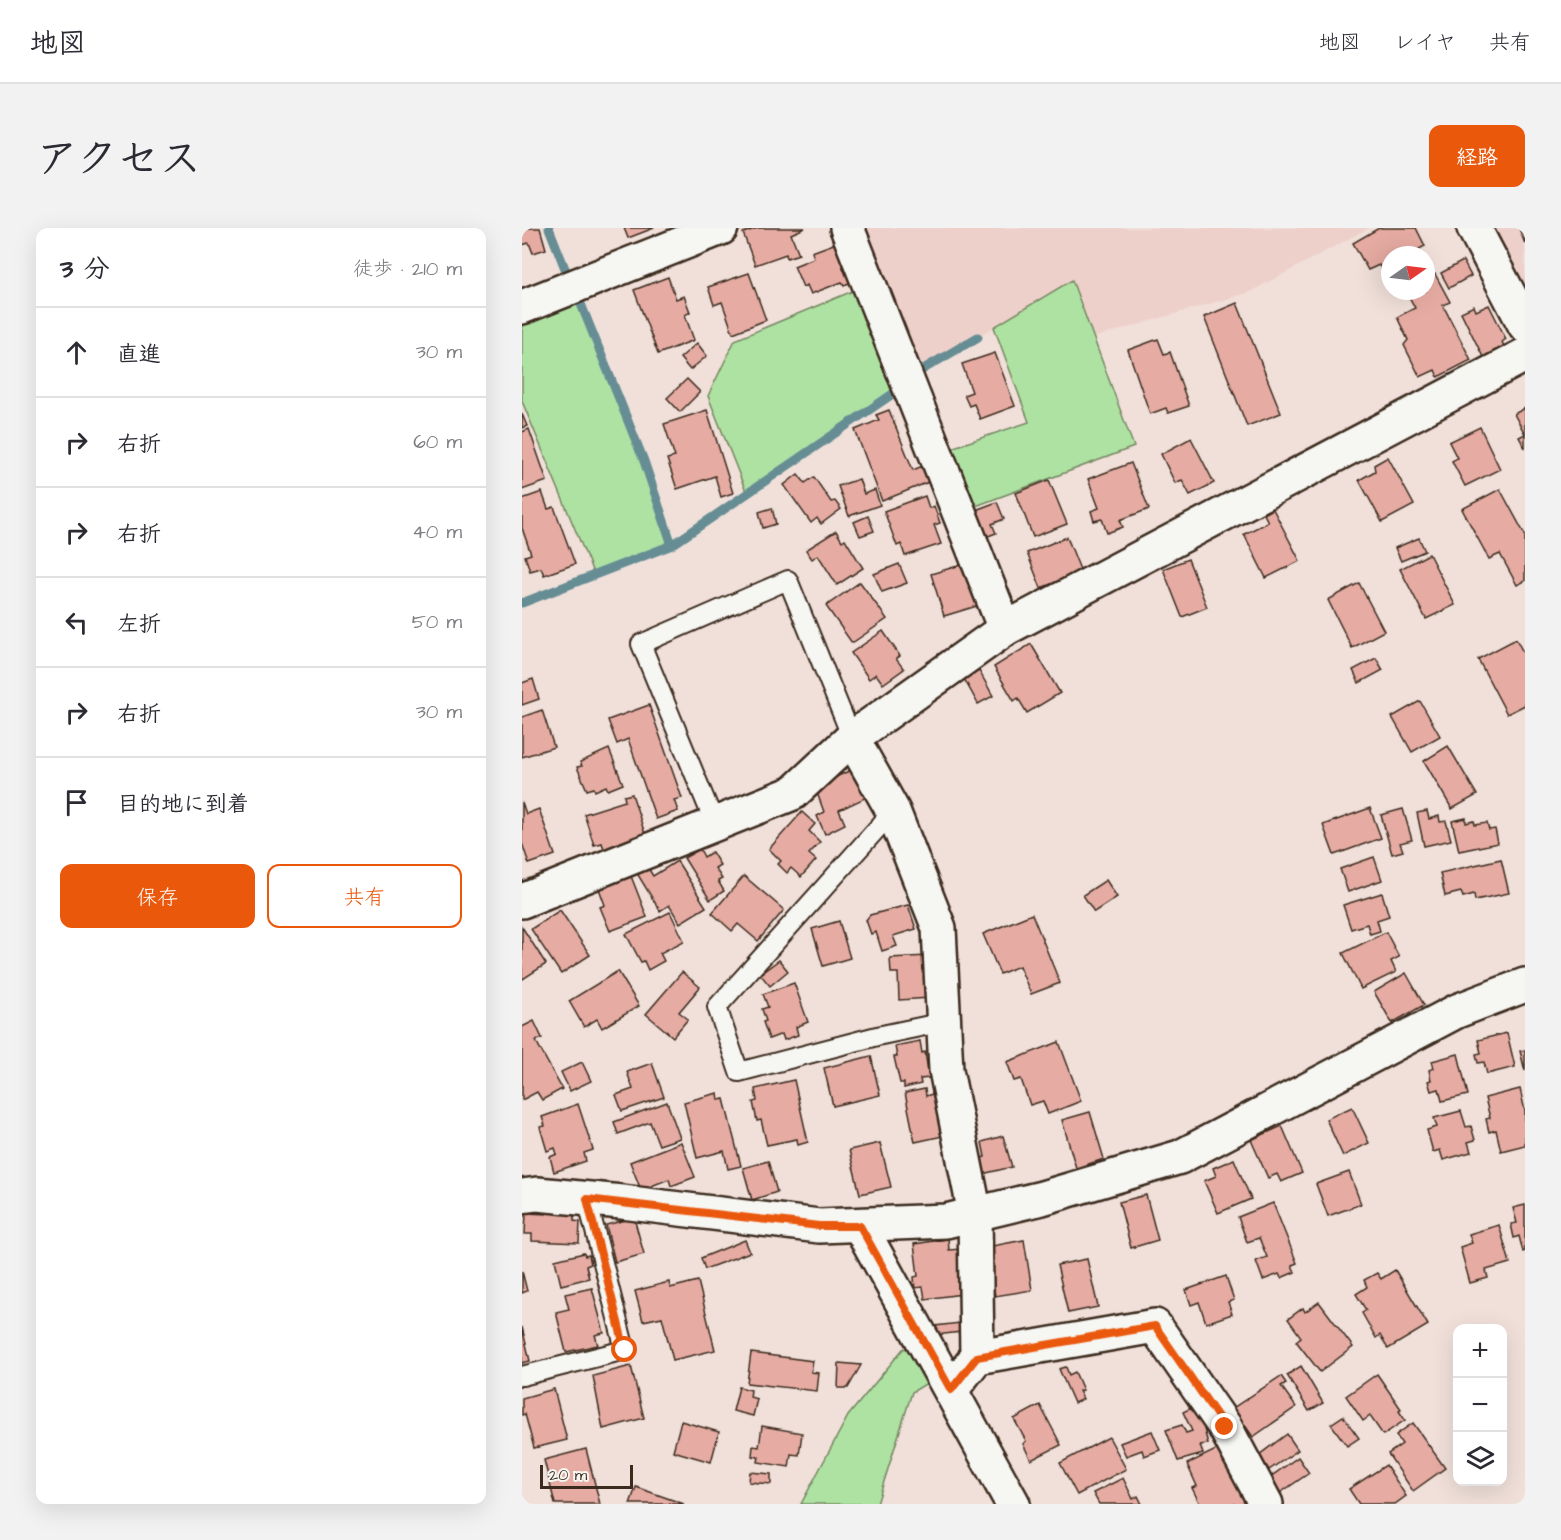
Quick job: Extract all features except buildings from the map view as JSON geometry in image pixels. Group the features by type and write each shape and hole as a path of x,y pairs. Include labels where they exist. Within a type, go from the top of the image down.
{"street":[{"path":"522,307 721,228"},
{"path":"847,228 1005,629"},
{"path":"1474,228 1525,325"},
{"path":"522,901 793,793 852,738 1005,629 1525,355"},
{"path":"852,738 892,811 939,928 946,1070 975,1214 977,1357 951,1390"},
{"path":"527,1188 587,1199 819,1226 946,1221 1042,1198 1180,1157 1457,1011 1525,985"},
{"path":"860,1226 1013,1504"},
{"path":"977,1357 1155,1326 1225,1427 1266,1504"}],"lane":[{"path":"715,824 641,644 788,580 852,738"},
{"path":"892,811 717,1007 739,1072 877,1036 944,1022"},
{"path":"522,1376 625,1350 587,1199"}],"shaded area":[{"path":"859,228 1369,228 1250,292 1093,338 1072,281 915,374"},
{"path":"1493,228 1525,228 1525,286"}],"green space":[{"path":"1072,280 1134,447 965,510 942,451 1029,422 994,327"},
{"path":"860,288 894,393 747,494 708,396 735,340"},
{"path":"579,299 644,461 672,545 594,575 522,401 522,320"},
{"path":"913,1346 934,1379 912,1392 877,1504 801,1504 848,1416 903,1349"}],"waterway":[{"path":"549,228 568,276"},
{"path":"579,299 644,461 672,545"},
{"path":"915,374 978,337"},
{"path":"522,603 672,545 894,393"}],"route":[{"path":"625,1350 587,1199 819,1226 860,1226 951,1390 977,1357 1155,1326 1225,1427"}]}
